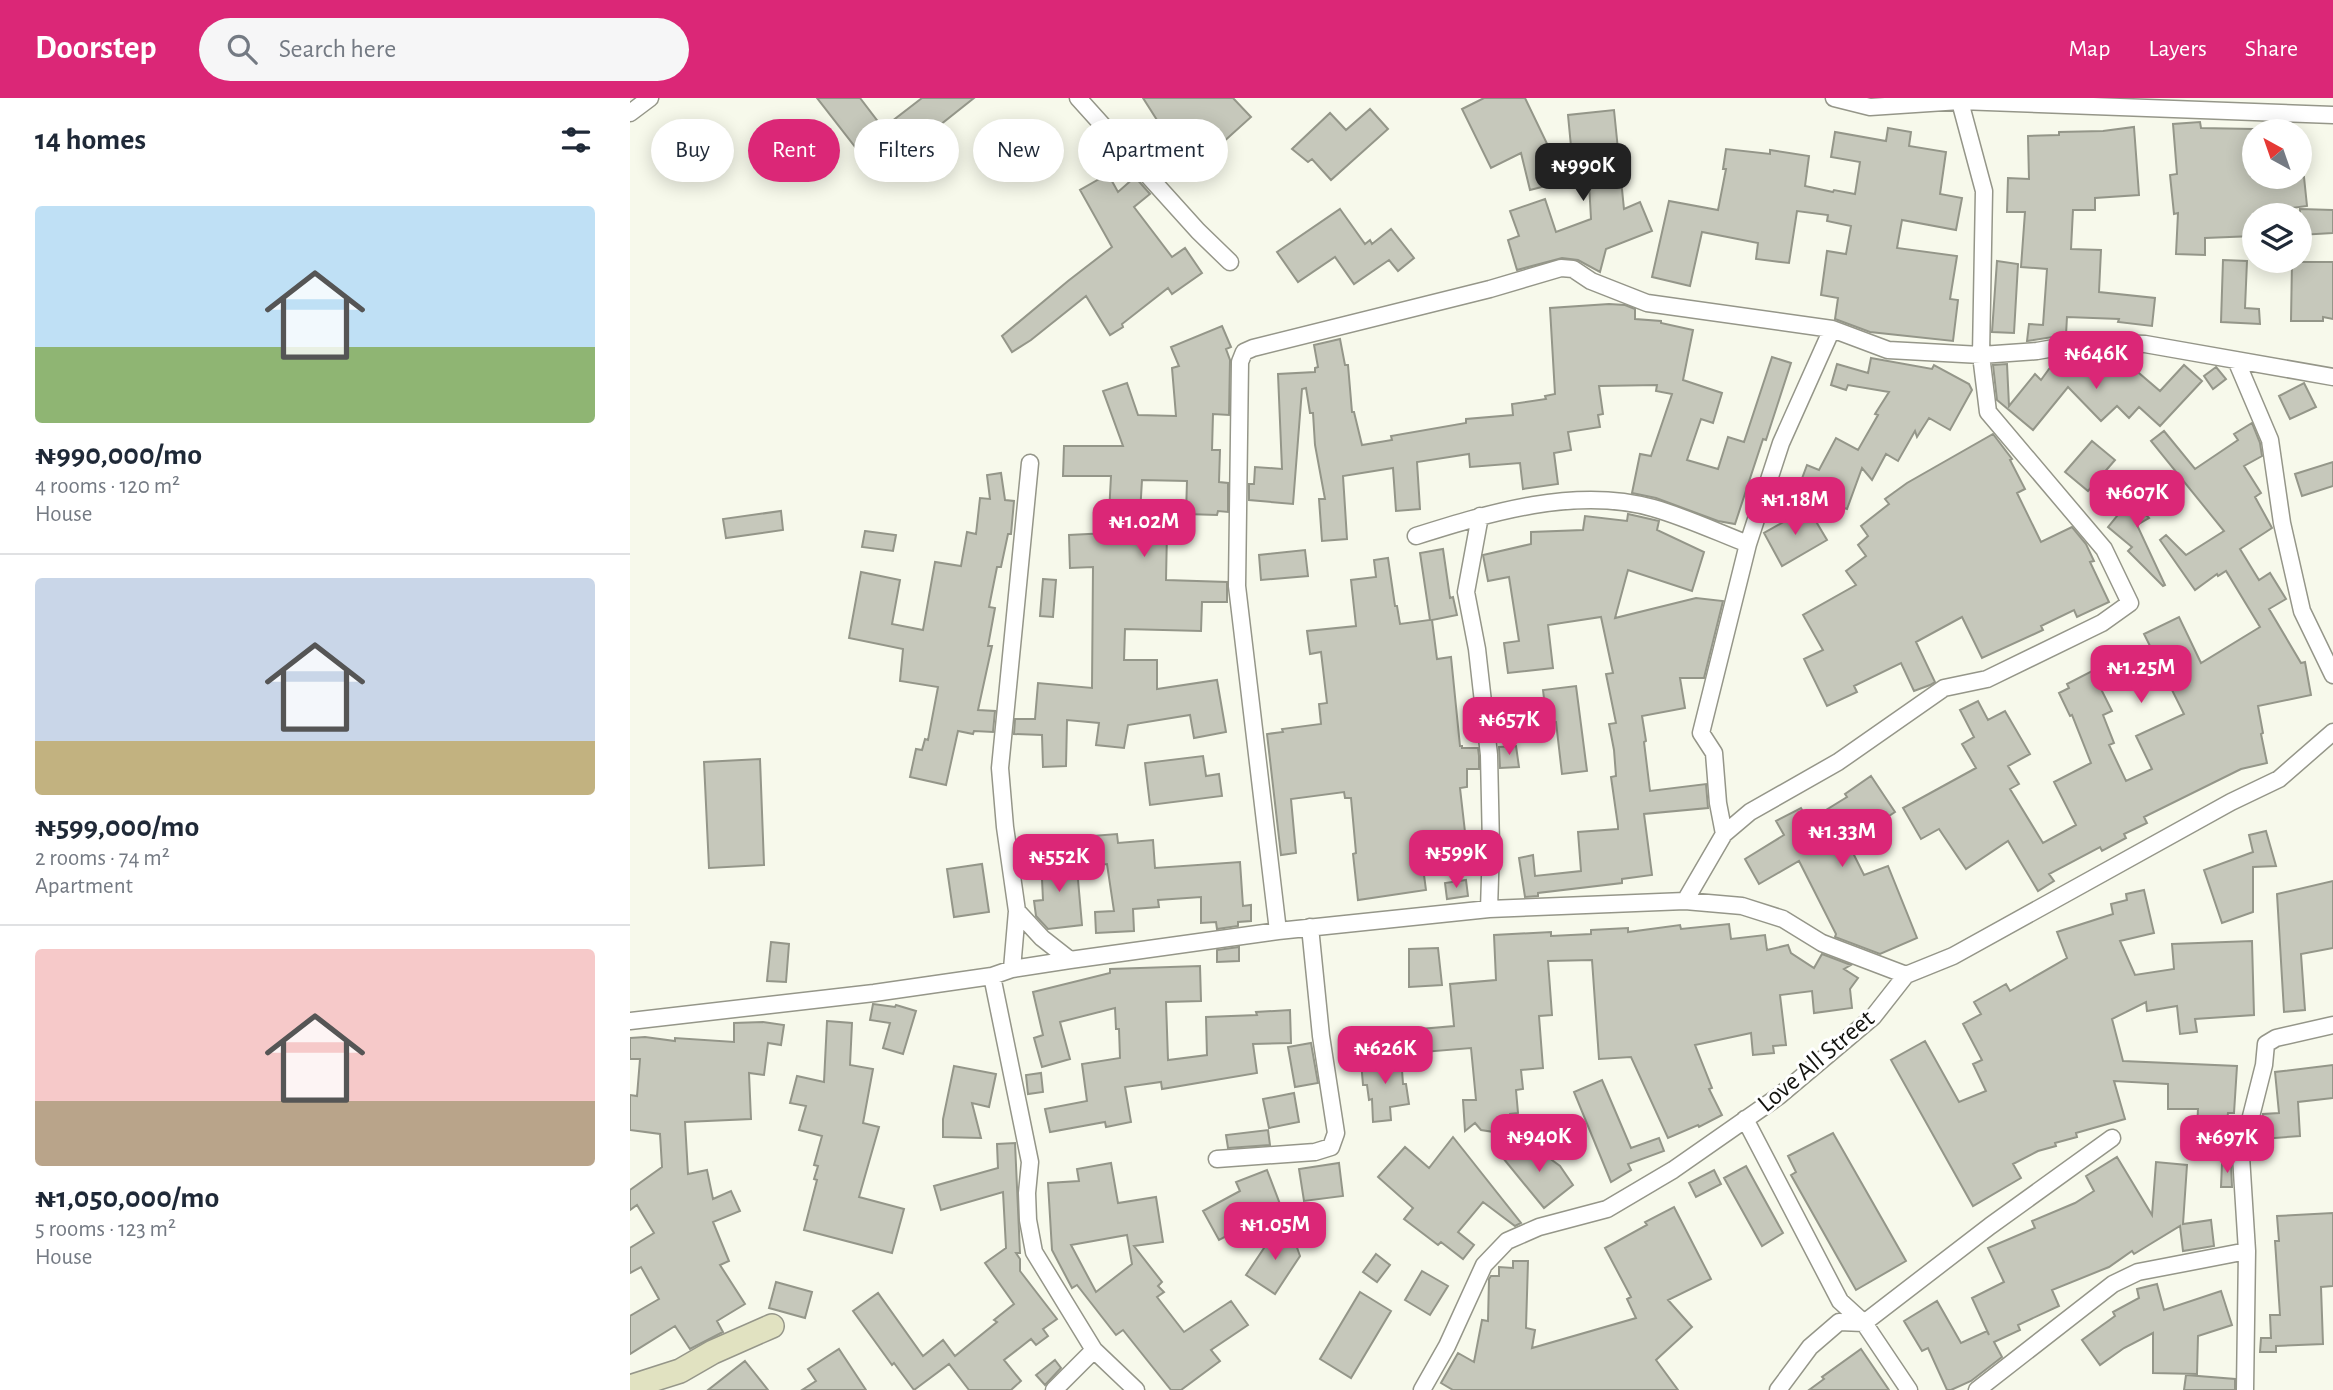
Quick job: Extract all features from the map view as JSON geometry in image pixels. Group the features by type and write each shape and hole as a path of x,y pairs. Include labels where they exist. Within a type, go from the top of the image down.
{"street":[{"path":"630,113 649,98"},
{"path":"1078,98 1230,262"},
{"path":"1834,98 1870,107 1960,100 2168,103 2333,114"},
{"path":"1685,901 1724,834 1750,812 1838,762 1944,688 1987,679 2102,623 2130,603 2104,549 1988,412 1981,355 1984,191 1960,100"},
{"path":"1278,931 1237,586 1240,362 1244,352 1490,289 1561,268 1573,269 1591,281 1647,303 1832,329 1888,350 1981,355 2037,351 2088,342 2145,344 2333,377"},
{"path":"1724,834 1718,803 1714,753 1701,733 1748,544 1781,443 1832,329"},
{"path":"2235,360 2270,440 2282,523 2302,611 2333,675"},
{"path":"1012,969 1017,911 1000,768 1030,463"},
{"path":"1416,536 1480,516 1535,505 1598,500 1651,508 1748,544"},
{"path":"1480,516 1466,592 1489,755 1489,909"},
{"name":"Love All Street","path":"1422,1390 1447,1346 1485,1265 1507,1241 1539,1227 1607,1209 1673,1170 1779,1096 1873,1017 1906,975 1953,956 2231,802 2278,779 2333,732"},
{"path":"1718,803 1750,812"},
{"path":"630,1021 874,993 992,976 1012,969 1070,960 1278,931 1489,909 1685,901 1742,906 1783,919 1822,943 1906,975"},
{"path":"1017,911 1042,938 1070,960"},
{"path":"1217,1159 1315,1152 1331,1147 1336,1133 1321,1036 1310,928"},
{"path":"992,976 1030,1162 1028,1220 1034,1252 1094,1350 1136,1390"},
{"path":"2245,1390 2247,1251 2241,1156 2264,1065 2266,1044 2276,1038 2333,1025"},
{"path":"1745,1119 1840,1301 1864,1323 1909,1390"},
{"path":"1778,1390 1810,1347 1839,1322 1864,1323 1990,1226 2112,1138"},
{"path":"1977,1390 2113,1284 2138,1272 2247,1251"},
{"path":"630,1387 680,1371 713,1352 772,1326"},
{"path":"1054,1390 1094,1350"}],"building":[{"path":"817,98 860,98 876,119 854,119 854,145 840,128 840,119 833,119"},
{"path":"922,98 974,98 948,119 895,119"},
{"path":"1143,98 1233,98 1251,117 1228,138 1228,119 1156,119"},
{"path":"1484,98 1525,98 1565,181 1530,190 1521,153 1491,168 1462,109"},
{"path":"1370,109 1388,129 1331,180 1312,159 1308,162 1292,149 1330,113 1346,130"},
{"path":"1614,110 1624,209 1640,202 1652,231 1606,249 1600,272 1578,260 1562,258 1517,270 1508,240 1519,236 1510,211 1545,199 1556,232 1591,219 1589,183 1586,183 1585,175 1574,178 1568,115"},
{"path":"2200,122 2201,128 2242,129 2242,189 2305,189 2307,203 2242,203 2242,236 2205,238 2205,255 2176,254 2178,213 2174,214 2170,175 2177,174 2173,124"},
{"path":"2134,127 2139,195 2095,198 2095,210 2073,210 2071,249 2101,250 2099,292 2155,298 2152,326 2118,322 2119,319 2067,317 2066,335 2027,341 2029,324 2043,325 2047,269 2021,267 2025,212 2007,212 2008,178 2029,179 2028,136"},
{"path":"1888,128 1911,132 1909,146 1946,152 1940,194 1962,198 1956,230 1902,220 1897,248 1957,256 1950,299 1958,300 1953,341 1870,332 1835,319 1838,298 1821,295 1827,251 1846,254 1851,226 1827,221 1828,215 1797,211 1789,263 1756,259 1758,243 1702,232 1690,286 1652,277 1669,201 1718,210 1726,169 1723,169 1726,149 1770,154 1770,150 1809,156 1805,186 1855,194 1860,162 1831,157 1835,132 1886,141"},
{"path":"1094,182 1112,182 1118,192 1129,182 1139,182 1150,194 1134,207 1172,257 1185,248 1202,273 1172,294 1168,288 1110,335 1086,296 1012,352 1002,336 1112,247 1080,190"},
{"path":"1340,209 1365,244 1370,240 1372,244 1391,229 1414,258 1398,271 1389,260 1354,284 1335,257 1298,282 1277,252"},
{"path":"2312,209 2333,210 2333,233 2312,234"},
{"path":"2223,260 2242,261 2242,273 2246,273 2245,308 2259,309 2260,324 2221,322"},
{"path":"1997,261 2018,264 2014,333 1992,332"},
{"path":"2312,262 2333,262 2333,319 2323,317 2323,321 2291,321 2292,273 2312,273"},
{"path":"1609,304 1635,309 1635,319 1661,321 1693,330 1683,380 1722,393 1713,423 1701,419 1687,460 1718,469 1728,437 1744,442 1772,357 1791,363 1735,524 1718,521 1656,498 1632,493 1640,454 1651,456 1672,394 1656,391 1657,385 1599,386 1603,414 1598,415 1600,427 1568,432 1571,450 1554,453 1558,484 1523,489 1520,463 1470,467 1469,454 1417,462 1420,509 1396,511 1393,468 1343,476 1347,539 1322,541 1319,499 1325,499 1315,445 1313,413 1310,413 1306,388 1302,389 1293,504 1249,500 1249,484 1254,484 1255,467 1282,469 1278,374 1315,372 1318,367 1314,345 1340,339 1345,365 1348,365 1352,412 1362,445 1392,440 1391,436 1466,423 1466,419 1513,415 1512,404 1546,399 1545,396 1555,394 1550,308"},
{"path":"1222,326 1231,347 1226,349 1230,360 1229,415 1213,414 1212,450 1220,450 1219,482 1228,483 1228,512 1218,511 1217,515 1186,514 1187,481 1142,480 1139,531 1167,532 1166,580 1227,582 1227,602 1202,602 1201,631 1125,629 1124,660 1157,660 1157,689 1217,680 1226,732 1194,738 1190,715 1128,725 1124,748 1096,745 1099,723 1067,720 1066,766 1043,767 1042,735 1014,734 1015,719 1035,719 1038,683 1092,688 1093,567 1070,568 1069,535 1108,533 1111,476 1063,476 1064,446 1123,446 1103,391 1127,383 1138,415 1176,416 1172,368 1179,366 1171,347"},
{"path":"2070,356 2100,377 2119,356 2160,391 2184,365 2202,381 2160,426 2139,407 2129,418 2117,406 2101,421 2068,387 2033,430 1997,400 1993,365 2007,364 2009,406 2035,374 2041,380 2057,358"},
{"path":"1871,358 1932,369 1934,365 1969,384 1972,390 1950,430 1929,418 1917,437 1915,431 1898,461 1886,454 1872,480 1862,468 1847,509 1797,492 1807,465 1819,470 1836,438 1858,450 1878,415 1875,414 1889,392 1848,385 1846,390 1831,385 1837,364 1868,373"},
{"path":"2216,367 2226,379 2213,389 2204,376"},
{"path":"2304,383 2316,407 2290,419 2279,396"},
{"path":"2252,423 2262,456 2244,466 2261,493 2255,497 2272,528 2240,549 2259,580 2270,573 2286,599 2269,609 2301,663 2305,662 2311,695 2258,706 2267,763 2241,769 2144,817 2147,823 2124,834 2126,838 2102,851 2100,847 2049,874 2054,881 2038,891 2008,841 1966,869 1939,829 1921,839 1903,808 1976,768 1962,744 1974,737 1960,710 1978,701 1988,720 2005,711 2030,754 2008,766 2019,784 2010,789 2043,843 2076,825 2054,782 2091,763 2072,715 2070,716 2059,693 2069,688 2067,684 2092,671 2112,711 2103,715 2114,743 2109,745 2126,781 2152,769 2136,736 2184,714 2144,634 2179,617 2201,663 2260,627 2226,571 2218,576 2217,574 2195,590 2160,540 2166,535 2186,555 2224,531 2151,441 2164,431 2195,469 2238,440 2234,434"},
{"path":"1993,434 2012,459 2010,460 2025,489 2017,493 2041,542 2072,527 2086,544 2094,561 2090,562 2109,602 2077,617 2074,610 2041,626 2043,630 1982,658 1962,617 1916,642 1935,682 1914,691 1901,663 1854,686 1857,692 1827,706 1804,659 1823,650 1803,615 1856,585 1846,571 1866,556 1858,545 1868,536 1861,526 1889,504 1885,499 1907,483"},
{"path":"2092,441 2115,460 2088,491 2065,472"},
{"path":"2333,462 2333,486 2302,496 2295,474"},
{"path":"1001,473 1005,500 1014,501 1011,534 1008,534 1001,567 997,567 989,607 995,608 988,646 992,646 978,710 995,711 993,732 974,731 973,734 958,731 946,785 910,777 916,749 922,750 925,739 928,740 938,687 900,681 903,649 849,638 861,572 900,580 892,624 923,630 935,562 961,566 967,532 976,534 980,498 990,499 987,475"},
{"path":"2139,489 2157,504 2147,516 2149,518 2137,525 2165,585 2163,586 2128,551 2132,547 2108,527"},
{"path":"1808,508 1827,540 1782,566 1764,533"},
{"path":"781,511 783,530 726,538 723,519"},
{"path":"1628,514 1659,521 1657,530 1704,552 1692,591 1628,570 1615,618 1696,598 1723,601 1704,678 1680,678 1685,708 1642,716 1650,791 1706,784 1708,808 1644,814 1652,875 1622,879 1622,883 1538,893 1538,896 1525,897 1519,858 1533,855 1535,876 1581,871 1578,832 1618,829 1611,777 1616,776 1614,750 1609,724 1616,723 1606,674 1613,673 1601,617 1548,625 1553,668 1508,673 1504,643 1519,641 1509,577 1488,581 1483,555 1531,544 1531,532 1583,530 1585,516 1627,521"},
{"path":"865,531 896,535 893,551 862,547"},
{"path":"1443,549 1450,598 1453,597 1457,615 1432,620 1437,659 1451,657 1460,746 1478,748 1479,756 1479,769 1467,769 1467,787 1460,788 1465,832 1419,838 1426,890 1358,900 1351,798 1345,798 1344,792 1291,799 1296,853 1281,855 1267,734 1283,732 1282,729 1321,724 1319,704 1327,703 1321,652 1310,654 1307,631 1356,626 1351,580 1376,577 1374,560 1388,558 1400,624 1430,620 1420,553"},
{"path":"1305,550 1308,576 1261,580 1259,555"},
{"path":"1043,579 1056,580 1053,617 1040,616"},
{"path":"1576,686 1587,771 1562,774 1556,722 1547,723 1543,690"},
{"path":"1516,746 1519,767 1500,768 1499,747"},
{"path":"1203,756 1206,776 1219,774 1222,796 1150,805 1145,763"},
{"path":"760,759 764,865 709,868 704,762"},
{"path":"1871,776 1895,812 1848,843 1864,875 1888,866 1917,938 1880,954 1835,937 1836,934 1799,861 1759,884 1745,859 1784,835 1776,821 1801,808 1808,821 1847,797 1845,794"},
{"path":"2266,831 2276,866 2253,867 2253,912 2222,923 2204,870 2253,852 2249,835"},
{"path":"1117,834 1118,843 1153,840 1155,868 1240,862 1243,906 1251,905 1251,921 1217,929 1216,922 1201,923 1201,897 1158,900 1159,907 1133,909 1134,931 1096,933 1095,912 1114,911 1107,864 1082,867 1080,837"},
{"path":"1076,857 1082,925 1048,929 1036,916 1034,901 1043,900 1041,858"},
{"path":"982,864 989,912 954,917 947,869"},
{"path":"1466,880 1468,896 1447,899 1445,883"},
{"path":"2333,881 2333,948 2301,954 2305,1010 2284,1012 2277,894"},
{"path":"2144,890 2154,933 2120,941 2135,975 2174,969 2172,944 2252,941 2254,1015 2195,1019 2197,1032 2180,1034 2177,1006 2147,1011 2146,1002 2112,1019 2123,1061 2237,1066 2234,1113 2228,1113 2226,1130 2197,1128 2198,1109 2168,1109 2168,1084 2114,1081 2125,1119 2076,1133 2077,1137 2055,1143 2056,1146 2038,1151 2013,1164 2021,1178 1973,1206 1891,1060 1925,1041 1959,1102 1986,1091 1973,1064 1982,1060 1963,1024 1981,1014 1974,1002 2006,984 2010,991 2067,958 2057,932 2113,914 2111,904 2127,900 2126,894"},
{"path":"1729,924 1731,939 1765,935 1767,950 1788,945 1791,953 1814,968 1822,954 1851,965 1844,969 1858,978 1850,989 1852,1008 1814,1013 1812,991 1780,995 1786,1045 1773,1046 1774,1053 1753,1055 1751,1033 1695,1045 1712,1088 1709,1089 1722,1115 1699,1127 1698,1125 1668,1138 1631,1057 1599,1059 1592,960 1548,961 1552,1015 1539,1016 1543,1068 1521,1070 1523,1089 1516,1090 1518,1113 1510,1114 1507,1134 1481,1130 1475,1123 1465,1131 1463,1100 1476,1100 1471,1048 1411,1053 1409,1030 1454,1026 1450,984 1496,980 1494,935 1551,932 1551,936 1591,934 1591,930 1628,928 1628,932 1680,925 1681,929"},
{"path":"771,942 789,944 786,982 767,981"},
{"path":"1239,947 1239,961 1217,962 1217,950"},
{"path":"1438,948 1442,985 1409,987 1409,949"},
{"path":"1200,966 1201,1001 1166,1002 1168,1060 1207,1055 1206,1017 1257,1015 1256,1012 1290,1010 1291,1043 1253,1044 1257,1073 1162,1089 1161,1082 1125,1087 1131,1122 1106,1127 1105,1122 1050,1132 1045,1109 1087,1101 1082,1064 1120,1058 1119,1029 1116,1029 1115,1008 1060,1022 1070,1059 1042,1067 1034,1038 1043,1035 1033,992 1110,973 1110,969"},
{"path":"873,1004 896,1005 916,1011 903,1054 883,1048 890,1023 870,1020"},
{"path":"827,1021 852,1023 850,1065 873,1069 863,1123 879,1127 859,1197 904,1209 892,1253 804,1230 817,1180 814,1179 818,1166 814,1165 822,1136 799,1130 806,1106 790,1103 797,1076 824,1082"},
{"path":"763,1022 784,1025 781,1045 768,1043 764,1075 749,1073 751,1119 685,1122 688,1174 707,1170 713,1199 731,1191 740,1211 713,1222 729,1261 720,1265 745,1304 717,1321 723,1332 690,1349 675,1326 630,1354 630,1316 659,1299 641,1267 630,1273 630,1248 654,1233 637,1205 630,1210 630,1190 662,1167 660,1134 630,1130 630,1095 637,1096 640,1059 630,1059 630,1038 734,1042 734,1023"},
{"path":"1311,1043 1318,1083 1295,1087 1288,1047"},
{"path":"1401,1056 1403,1084 1406,1084 1409,1104 1390,1107 1391,1120 1373,1122 1372,1099 1369,1100 1367,1085 1363,1085 1361,1061"},
{"path":"2333,1065 2333,1098 2298,1102 2300,1136 2262,1139 2263,1114 2279,1113 2275,1072"},
{"path":"954,1066 996,1074 989,1107 972,1103 981,1138 943,1137 943,1119"},
{"path":"1041,1073 1043,1092 1028,1094 1026,1075"},
{"path":"1602,1080 1631,1148 1659,1138 1664,1151 1628,1164 1631,1170 1611,1182 1574,1092"},
{"path":"1294,1093 1299,1122 1269,1128 1263,1099"},
{"path":"1268,1130 1270,1145 1228,1148 1226,1135"},
{"path":"1833,1133 1906,1261 1856,1290 1791,1175 1796,1172 1788,1156"},
{"path":"1453,1137 1521,1223 1515,1226 1483,1202 1458,1232 1474,1245 1463,1259 1441,1242 1438,1245 1404,1219 1413,1208 1378,1177 1405,1147 1429,1168"},
{"path":"1015,1143 1020,1253 1016,1253 1020,1259 1020,1271 1057,1319 1043,1329 1048,1336 1036,1345 1031,1339 1004,1360 1021,1381 1011,1390 969,1390 949,1364 914,1390 894,1363 892,1365 853,1311 878,1293 923,1356 943,1340 955,1356 997,1322 994,1320 1014,1304 985,1263 1006,1248 1003,1192 941,1210 934,1186 998,1168 997,1144"},
{"path":"1530,1144 1560,1166 1573,1185 1544,1208 1503,1158"},
{"path":"2117,1157 2152,1215 2156,1162 2187,1165 2183,1224 2211,1220 2214,1246 2183,1251 2180,1226 2134,1254 2132,1251 2109,1267 2052,1290 2059,1306 2018,1325 2020,1330 1994,1342 2002,1357 1971,1381 1947,1390 1928,1348 1922,1351 1904,1321 1937,1301 1961,1343 1987,1331 1989,1335 1972,1298 2004,1282 1988,1248 2035,1228 2032,1221 2075,1203 2094,1191 2086,1176"},
{"path":"1111,1163 1118,1203 1156,1197 1163,1242 1134,1246 1162,1282 1158,1286 1164,1292 1157,1297 1184,1332 1231,1301 1248,1325 1211,1350 1220,1361 1181,1390 1171,1390 1123,1330 1116,1335 1077,1285 1072,1288 1052,1250 1048,1183 1079,1181 1077,1169","holes":["1127,1235 1132,1264 1096,1292 1071,1245"]},
{"path":"1339,1163 1343,1196 1304,1201 1299,1169"},
{"path":"2222,1163 2231,1163 2232,1187 2221,1187"},
{"path":"1746,1166 1783,1233 1762,1246 1724,1178"},
{"path":"1267,1170 1283,1212 1219,1240 1203,1211 1240,1191 1236,1182"},
{"path":"1714,1170 1721,1184 1696,1197 1689,1183"},
{"path":"1674,1207 1711,1279 1668,1300 1692,1327 1656,1360 1678,1390 1453,1390 1441,1383 1458,1353 1474,1362 1482,1320 1488,1321 1489,1279 1491,1276 1499,1276 1499,1267 1513,1268 1513,1261 1528,1261 1526,1328 1535,1330 1532,1348 1636,1318 1627,1299 1631,1297 1605,1248"},
{"path":"2333,1213 2333,1286 2321,1287 2323,1344 2276,1346 2276,1352 2260,1352 2261,1338 2271,1338 2270,1315 2280,1315 2275,1241 2279,1241 2277,1216"},
{"path":"1276,1230 1295,1242 1300,1256 1275,1294 1246,1275"},
{"path":"1376,1254 1390,1265 1377,1282 1363,1272"},
{"path":"1422,1271 1448,1286 1430,1315 1405,1300"},
{"path":"776,1282 812,1292 805,1318 769,1308"},
{"path":"2157,1284 2164,1310 2221,1291 2232,1325 2198,1336 2197,1374 2153,1373 2153,1333 2124,1348 2100,1365 2082,1340 2115,1316 2113,1312 2139,1298 2137,1289"},
{"path":"1360,1292 1391,1311 1351,1378 1320,1359"},
{"path":"839,1349 866,1390 802,1390 816,1381 808,1369"},
{"path":"1861,1349 1889,1390 1809,1390 1824,1379 1822,1377"},
{"path":"1055,1360 1061,1368 1045,1385 1036,1375"},
{"path":"745,1361 768,1390 708,1390"},
{"path":"2186,1375 2235,1379 2235,1390 2184,1390"}]}
